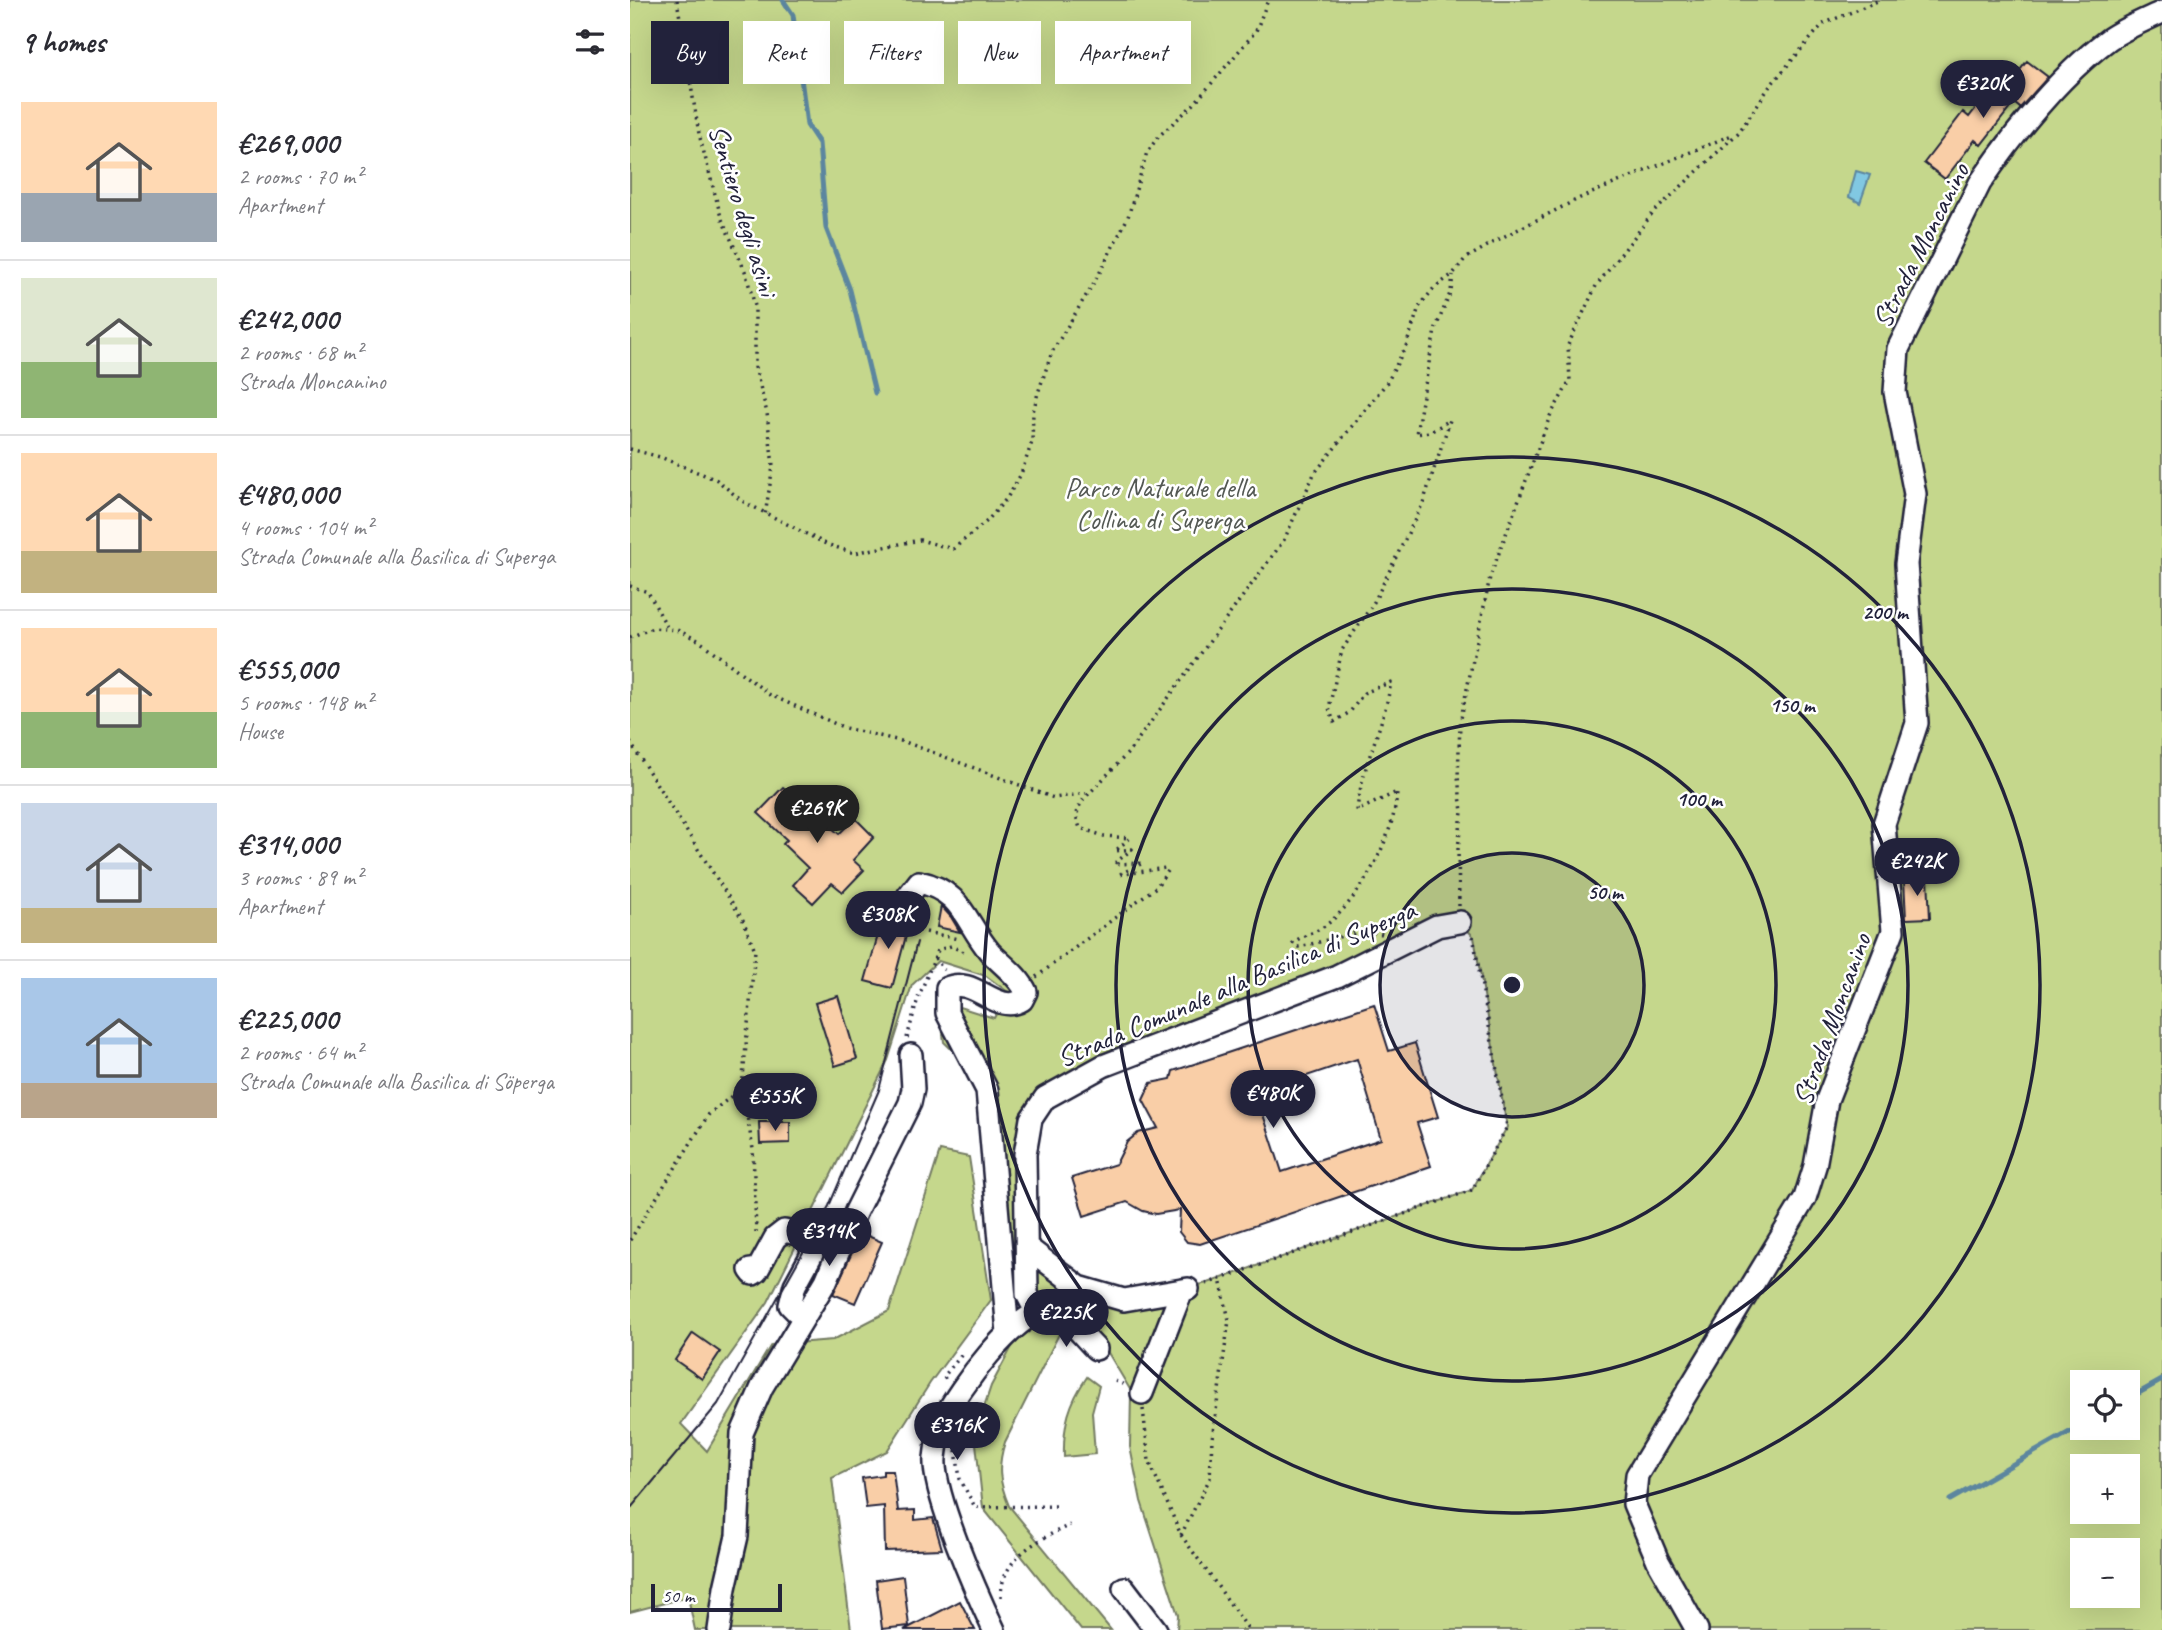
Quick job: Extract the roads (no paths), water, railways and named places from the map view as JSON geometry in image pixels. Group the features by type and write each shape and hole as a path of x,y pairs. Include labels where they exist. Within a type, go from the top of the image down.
{"street":[{"name":"Strada Moncanino","path":"1697,1630 1658,1561 1634,1504 1636,1475 1805,1198 1815,1166 1827,1100 1893,931 1884,824 1917,723 1906,564 1915,494 1895,392 1898,349 1980,183 1997,159 2074,68 2111,37 2162,12"},
{"path":"908,896 919,883 934,885 962,906 981,941 1024,987 1026,997 1017,1004 1008,1004 964,984 947,988 945,997 947,1013 987,1090 1008,1333"},
{"name":"Strada Comunale alla Basilica di Superga","path":"1032,1305 1027,1247 1025,1154 1031,1119 1045,1098 1103,1066 1338,976 1437,926 1460,922"},
{"path":"719,1630 737,1536 742,1433 762,1387 826,1280 861,1201 910,1103 913,1089 911,1055"},
{"path":"750,1270 753,1274 757,1271 775,1238 784,1231 793,1233"},
{"path":"1027,1247 1079,1287 1124,1300 1192,1289 1142,1393"},
{"path":"808,1310 796,1311 790,1306 795,1285 812,1254 811,1248"},
{"path":"1065,1319 1079,1287"},
{"path":"995,1630 970,1577 942,1498 935,1460 944,1419 1032,1305 1057,1312 1096,1349"},
{"path":"1124,1588 1156,1630"}],"water":[{"path":"1856,171 1870,175 1860,203 1849,197"}],"waterway":[{"path":"783,0 793,15 807,125 819,143 826,228 850,290 875,393"},
{"path":"2140,1392 2162,1380"},
{"path":"1950,1500 2070,1432"}],"tram line":[{"path":"630,1509 718,1404 829,1206 879,1090 917,942"}],"park label":[{"name":"Parco Naturale della Collina di Superga","path":"1160,503"}]}
